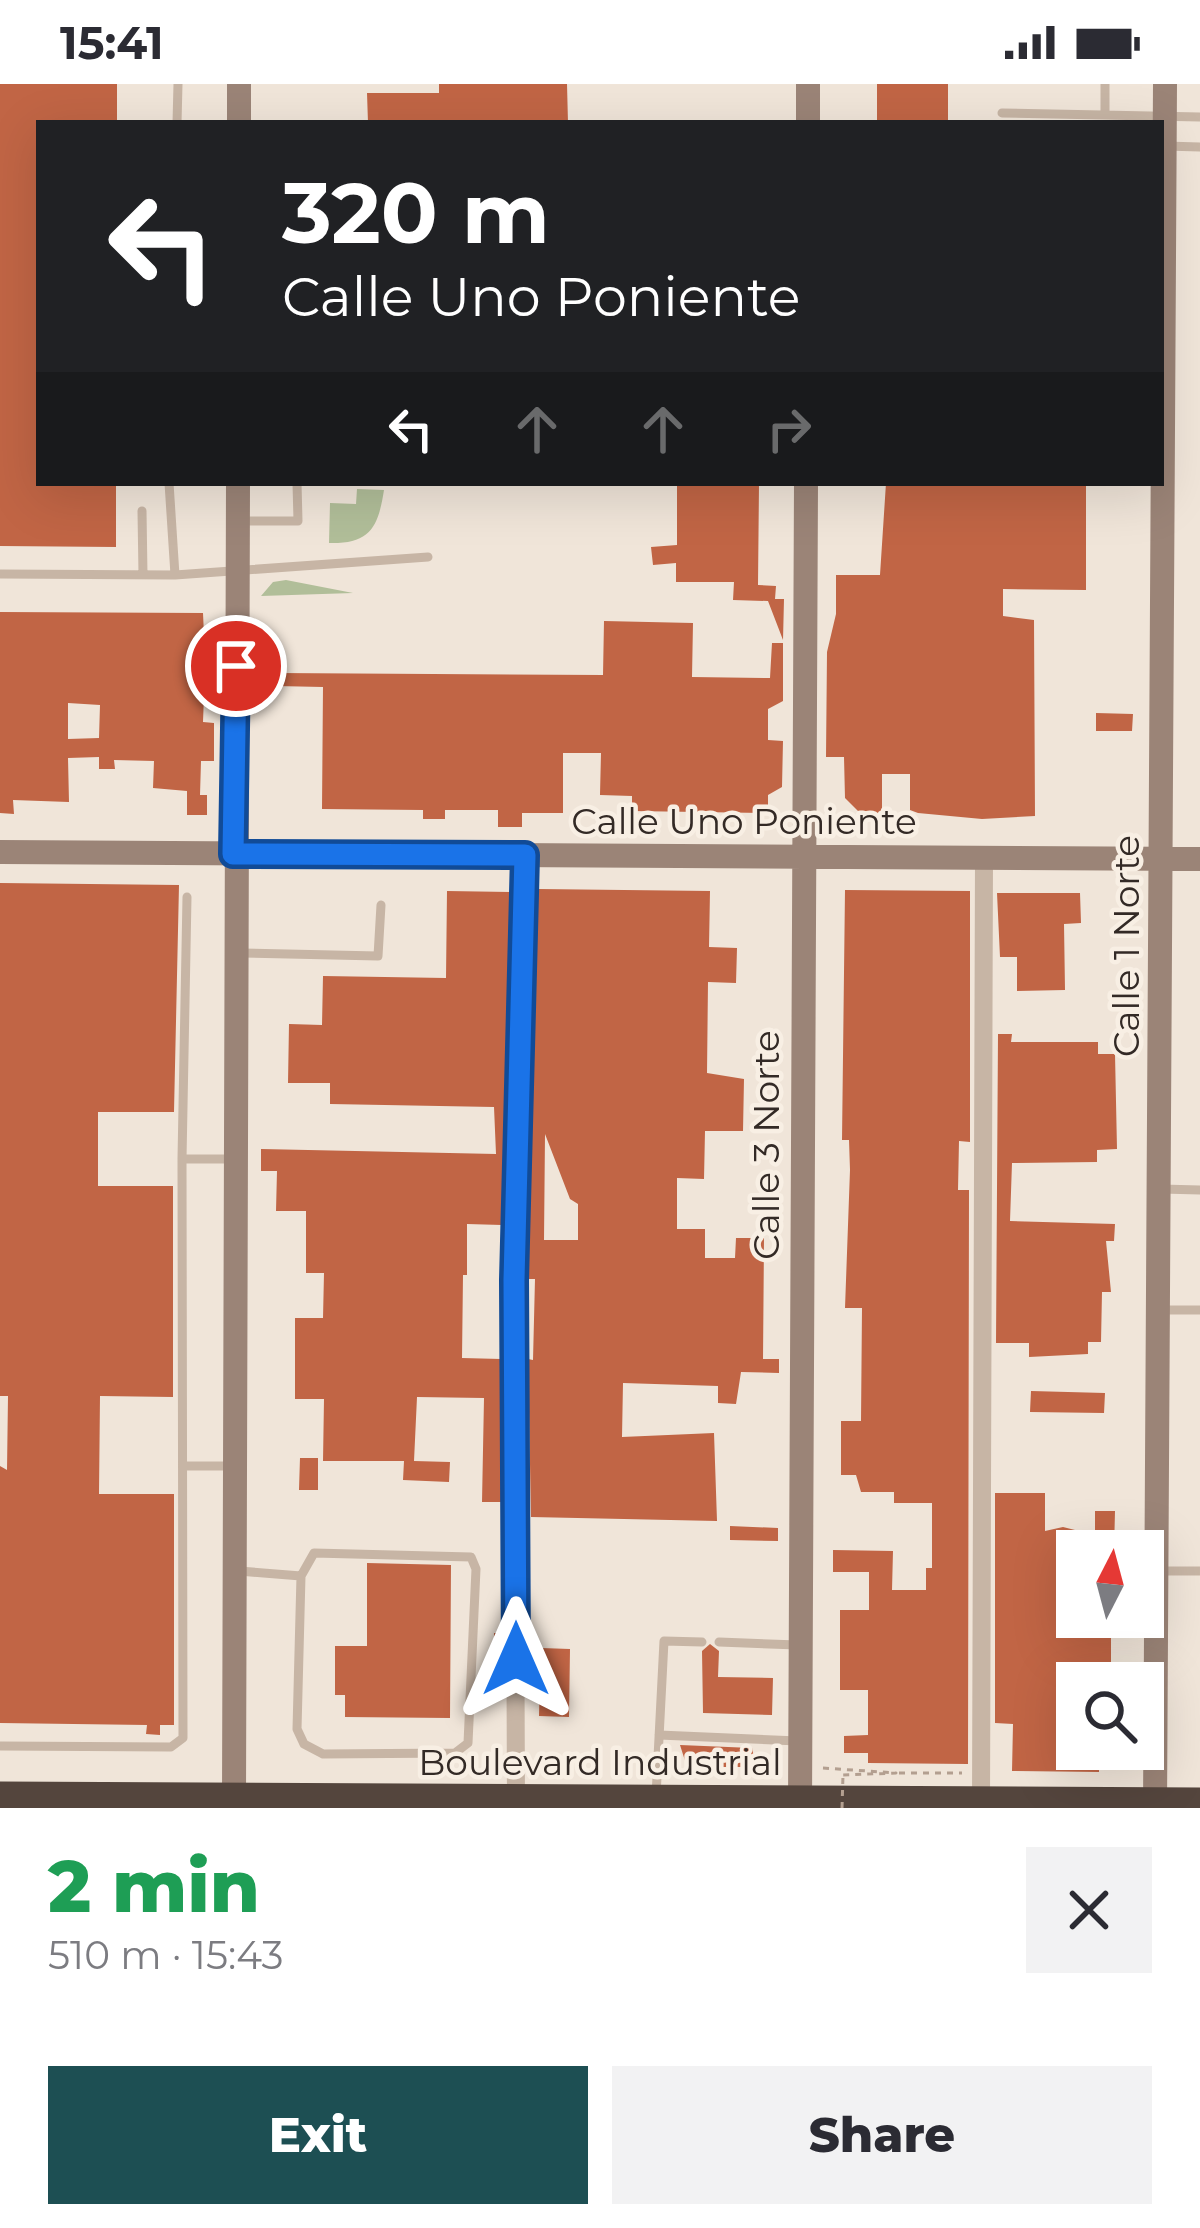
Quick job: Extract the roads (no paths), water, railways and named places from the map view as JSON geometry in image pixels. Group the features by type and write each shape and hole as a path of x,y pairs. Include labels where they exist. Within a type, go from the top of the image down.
{"highway":[{"name":"Boulevard Industrial","path":"0,1798 800,1805 981,1788 1155,1806 1200,1804"}],"street":[{"path":"239,84 239,120"},
{"path":"808,84 808,120"},
{"name":"Calle 1 Norte","path":"1164,384 1165,84"},
{"path":"234,1799 233,854 238,486"},
{"name":"Calle 3 Norte","path":"800,1805 806,486"},
{"name":"Calle 1 Norte","path":"1160,1530 1164,486"},
{"name":"Calle Uno Poniente","path":"0,852 1200,859"},
{"path":"516,1804 514,1280 525,855"},
{"path":"981,1788 984,858"},
{"name":"Calle 1 Norte","path":"1155,1806 1159,1638"}],"lane":[{"path":"177,120 178,84"},
{"path":"1105,84 1105,114"},
{"path":"1002,113 1200,117"},
{"path":"1165,146 1200,148"},
{"path":"169,486 175,575"},
{"path":"238,521 298,521 297,486"},
{"path":"142,511 143,575"},
{"path":"0,574 238,573 428,557"},
{"path":"0,1746 171,1748 183,1738 182,1159 187,898"},
{"path":"233,953 379,956 381,904"},
{"path":"182,1159 233,1159"},
{"path":"1161,1189 1200,1190"},
{"path":"1161,1310 1200,1310"},
{"path":"183,1466 234,1466"},
{"path":"314,1552 471,1557 476,1569 468,1743 455,1753 323,1754 304,1744 297,1729 301,1576 314,1552"},
{"path":"234,1571 301,1576"},
{"path":"1164,1571 1200,1571"},
{"path":"656,1802 664,1641 702,1642"},
{"path":"719,1642 800,1645"},
{"path":"659,1736 800,1741"}]}
